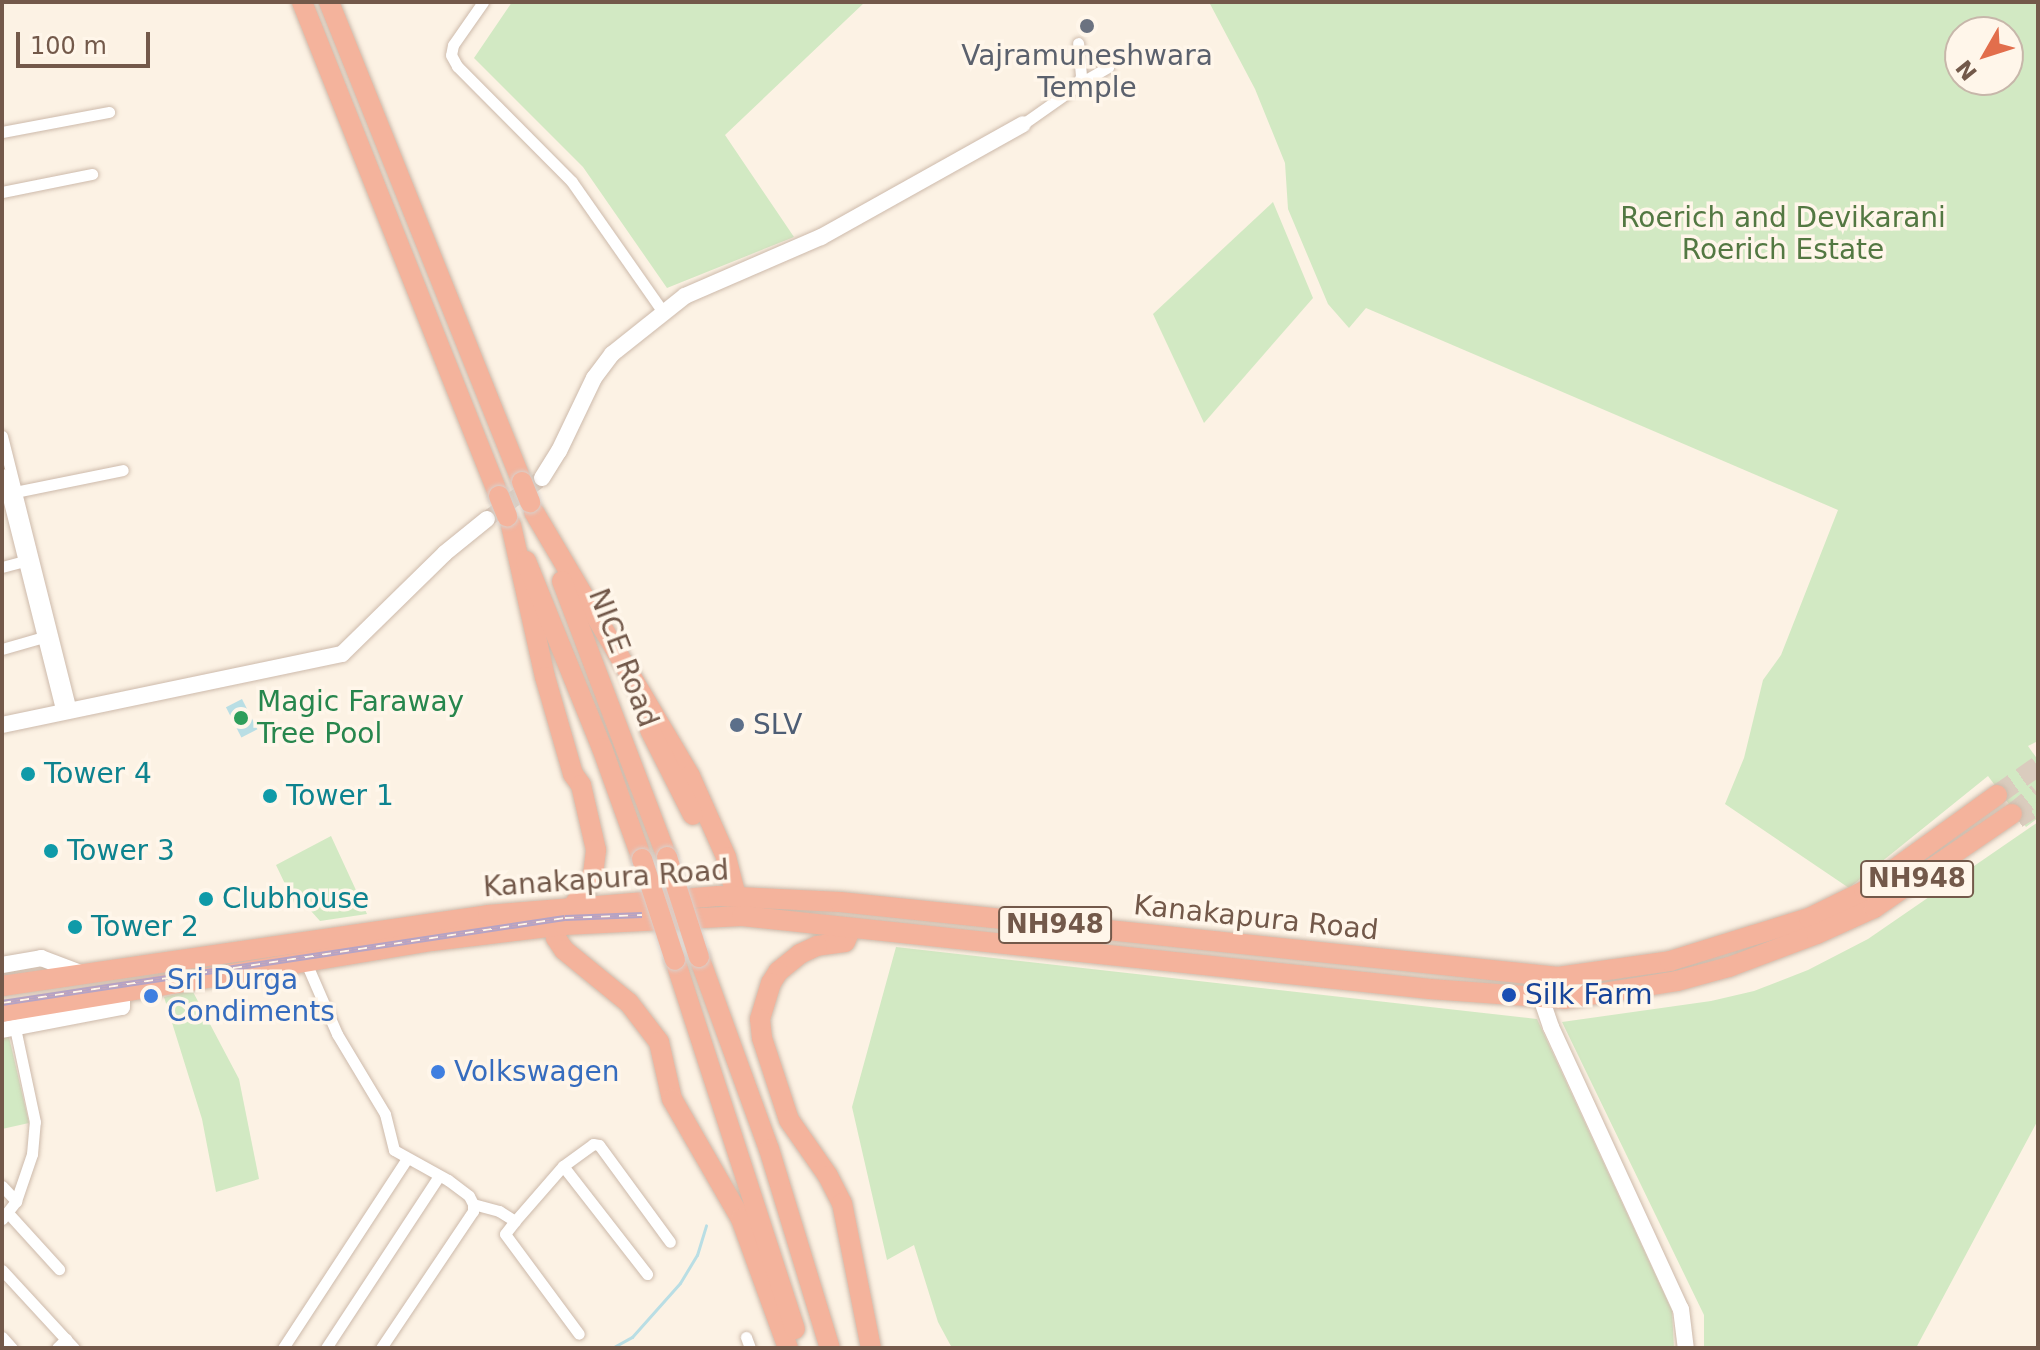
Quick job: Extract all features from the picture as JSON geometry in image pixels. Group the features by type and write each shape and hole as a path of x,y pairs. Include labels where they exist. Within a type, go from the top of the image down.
{"highway":[{"name":"NICE Road","path":"302,2 499,496 502,520 602,748 642,859 800,1348"},
{"name":"NICE Road","path":"329,2 532,480 532,507 667,857 699,957 769,1149 830,1348"},
{"path":"532,507 635,685 647,698 690,776 726,857 726,868 736,896"},
{"path":"502,520 573,774 581,785 596,850 595,866 584,892 547,927 564,950 616,989 639,1013 659,1042 672,1099 741,1219 788,1348"},
{"name":"Kanakapura Road","path":"6,1023 122,993 305,962 547,927 742,916 1430,989 1538,986 1558,977 1670,961 1721,948 1809,918 1864,891 1997,795"},
{"name":"Kanakapura Road","path":"2,986 572,905 736,896 840,902 1538,986 1565,999 1677,981 1729,967 1840,925 2015,817"},
{"path":"961,939 962,916"},
{"path":"851,928 845,942 817,946 778,972 768,991 760,1019 762,1038 789,1120 842,1203 871,1348"}],"street":[{"path":"483,2 453,45 451,55 457,66 572,182 663,312"},
{"path":"1077,86 1081,76 1078,43"},
{"path":"532,480 612,354 685,296 821,237 1023,124 1108,67"},
{"path":"2,132 109,112"},
{"path":"2,192 92,174"},
{"path":"2,436 8,493"},
{"path":"8,493 123,470"},
{"path":"2,474 28,560 66,712"},
{"path":"2,725 342,654 445,553 502,520"},
{"path":"2,567 28,560"},
{"path":"2,649 47,636"},
{"path":"299,942 337,1034 385,1114 394,1150 469,1196 473,1204 473,1211 381,1348"},
{"name":"Kanakapura Road","path":"2,965 41,958 67,970 85,973"},
{"path":"1538,986 1681,1309 1686,1348"},
{"path":"6,1023 35,1122 32,1154 16,1201 5,1216 59,1269"},
{"path":"579,1334 505,1234 563,1166 593,1144 599,1145 670,1242"},
{"path":"283,1348 406,1160"},
{"path":"563,1166 647,1274"},
{"path":"326,1348 439,1176"},
{"path":"2,1186 16,1201"},
{"path":"473,1204 499,1211 515,1221"},
{"path":"2,1270 66,1345"},
{"path":"2,1337 12,1348"}],"green space":[{"path":"512,2 865,2 725,135 794,237 667,288 583,167 474,58"},
{"name":"Roerich and Devikarani Roerich Estate","path":"1209,2 2038,2 2038,741 2028,746 2038,760 2038,818 2026,827 1988,776 1849,888 1725,804 1744,758 1763,680 1781,655 1838,510 1366,308 1349,328 1328,304 1288,209 1285,163 1255,89"},
{"path":"1273,202 1313,298 1204,423 1153,314"},
{"path":"2038,822 2038,1120 1916,1348 1704,1348 1704,1315 1562,1022 1711,1001 1754,991 1808,970 1868,939"},
{"path":"331,836 367,914 320,921 311,911 296,907 276,865"},
{"path":"896,947 1537,1019 1672,1311 1674,1348 952,1348 938,1322 914,1245 887,1260 852,1107"},
{"path":"192,990 239,1079 259,1179 216,1192 202,1119 164,997"},
{"path":"9,1037 29,1123 2,1129 2,1038"}],"water":[{"name":"Magic Faraway Tree Pool","path":"242,699 257,729 241,737 226,707"}],"waterway":[{"path":"612,1348 632,1337 680,1283 697,1255 706,1225"}],"tunnel":[{"path":"487,519 542,478"},
{"path":"1997,795 2038,766"},
{"path":"2012,814 2038,793"},
{"path":"2018,820 2038,807"}],"railway":[{"path":"2,1003 565,918 642,915"}],"place":[{"name":"Vajramuneshwara Temple","path":"1087,26"},
{"name":"Magic Faraway Tree Pool","path":"241,718"},
{"name":"SLV","path":"737,725"},
{"name":"Tower 4","path":"28,774"},
{"name":"Tower 1","path":"270,796"},
{"name":"Tower 3","path":"51,851"},
{"name":"Clubhouse","path":"206,899"},
{"name":"Tower 2","path":"75,927"},
{"name":"Silk Farm","path":"1509,995"},
{"name":"Sri Durga Condiments","path":"151,996"},
{"name":"Volkswagen","path":"438,1072"}]}
